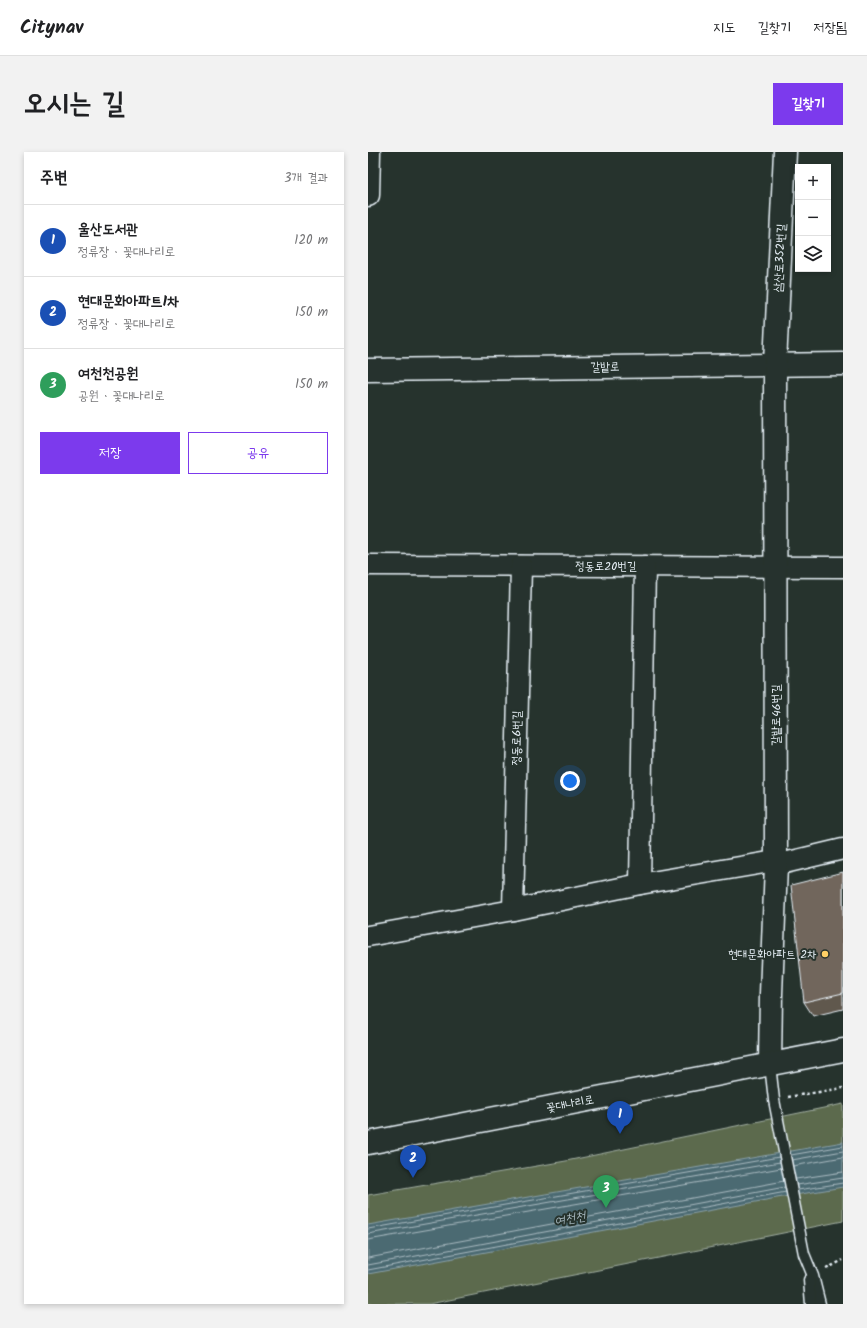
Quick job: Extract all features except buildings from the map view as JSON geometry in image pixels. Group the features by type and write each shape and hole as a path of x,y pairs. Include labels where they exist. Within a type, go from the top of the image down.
{"street":[{"path":"368,195 369,152"},
{"name":"삼산로352번길","path":"775,364 785,152"},
{"name":"갈밭로46번길","path":"770,1065 776,865 775,364"},
{"name":"갈밭로","path":"368,370 843,364"},
{"name":"정동로20번길","path":"368,565 843,567"},
{"name":"정동로6번길","path":"513,910 521,566"},
{"path":"640,884 645,566"},
{"path":"368,936 513,910 640,884 769,862 776,865 843,849"},
{"name":"꽃대나리로","path":"368,1143 843,1050"}],"lane":[{"path":"770,1065 775,1102 806,1258 811,1304"},
{"path":"806,1258 813,1276 820,1304"}],"path":[{"path":"775,1102 843,1088"}],"green space":[{"path":"843,1104 843,1221 429,1304 368,1304 368,1195 566,1161"}],"water":[{"name":"여천천","path":"843,1142 843,1187 368,1274 368,1225"}],"place":[{"name":"현대문화아파트 2차","path":"825,954"},
{"name":"울산도서관","path":"620,1134"},
{"name":"현대문화아파트1차","path":"413,1178"},
{"name":"여천천공원","path":"606,1208"}]}
